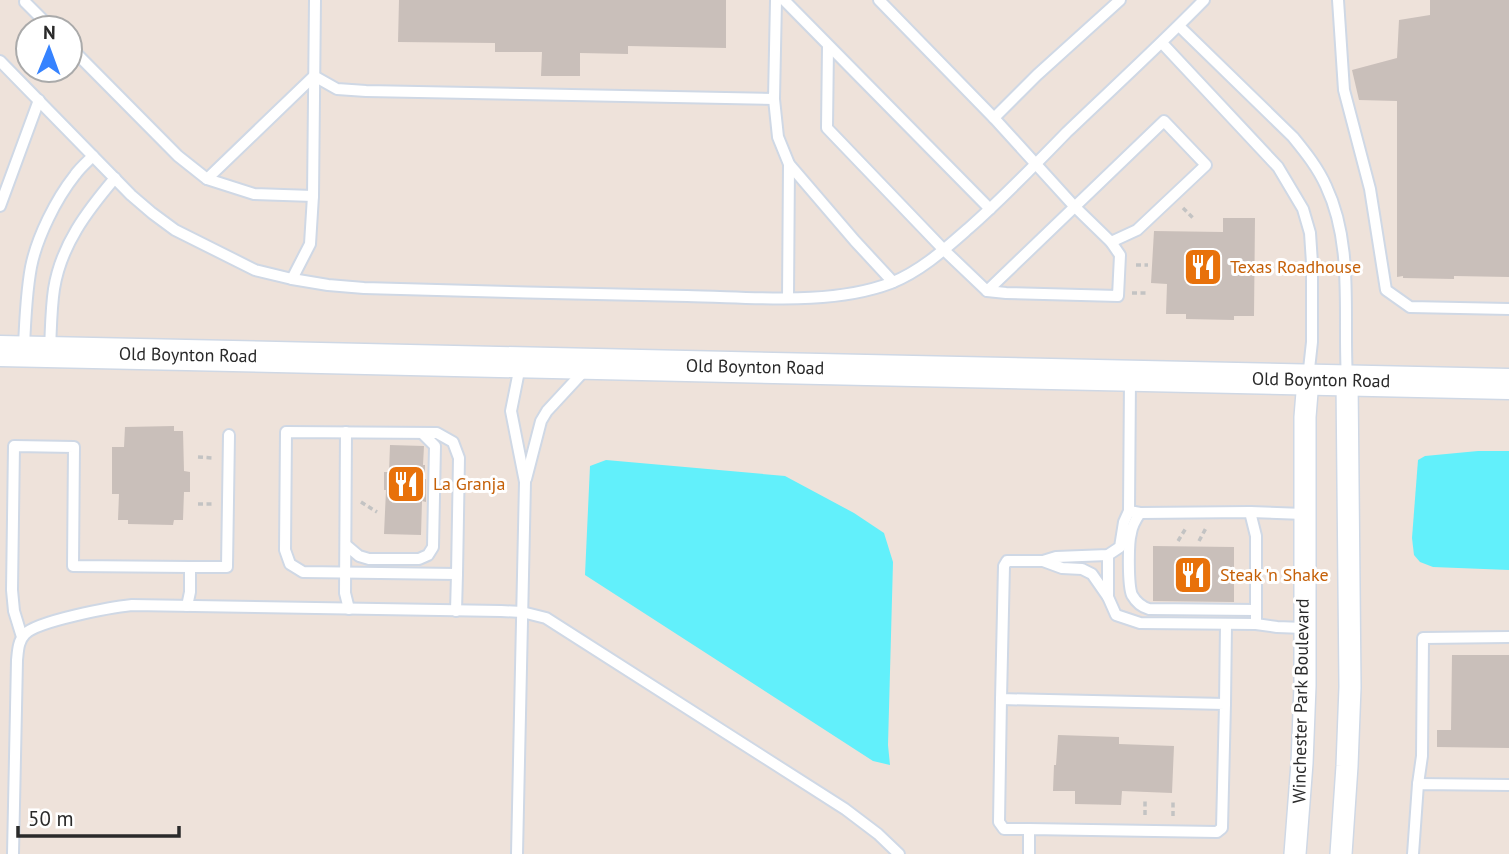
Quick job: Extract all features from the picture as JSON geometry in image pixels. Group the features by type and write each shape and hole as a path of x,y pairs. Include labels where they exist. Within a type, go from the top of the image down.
{"street":[{"name":"Old Boynton Road","path":"25,352 1509,384"},
{"name":"Winchester Park Boulevard","path":"1295,854 1305,699 1304,514 1308,380"},
{"path":"1341,854 1350,687 1347,380"}],"lane":[{"path":"292,279 310,244 315,0"},
{"path":"776,0 774,99 778,137 789,164 893,282"},
{"path":"784,0 990,209"},
{"path":"828,46 827,128 944,250 987,290 1006,293 1118,296 1120,255 1111,242 879,0"},
{"path":"994,118 1120,0"},
{"path":"0,61 152,213 175,230 255,270 328,285 364,288 836,297 893,282 944,250 990,209 1204,0"},
{"path":"1338,0 1344,90 1370,189 1386,290 1410,307 1509,309"},
{"path":"1179,26 1293,137 1310,158 1326,186 1337,214 1342,241 1346,278 1347,380"},
{"path":"1162,43 1278,167 1303,209 1310,233 1312,262 1312,342 1308,380"},
{"path":"84,61 178,156 207,179 254,194 313,196"},
{"path":"314,76 337,89 366,91 774,99"},
{"path":"207,179 314,76"},
{"path":"0,206 39,100"},
{"path":"987,290 1164,121 1206,165 1137,230 1111,242"},
{"path":"25,352 31,265 43,231 61,197 75,175 93,156"},
{"path":"788,298 789,164"},
{"path":"25,352 54,287 71,237 88,209 115,178"},
{"path":"517,854 525,482 511,411 521,362"},
{"path":"525,482 541,421 591,363"},
{"path":"1130,377 1135,512 1130,535 1132,595 1143,607 1149,609 1256,610"},
{"path":"456,611 457,574 459,458 453,442 438,433 286,432 285,550 290,564 303,572 457,574"},
{"path":"346,432 345,593 349,609"},
{"path":"346,545 369,559 419,559 428,555 433,547 435,446 422,433"},
{"path":"22,637 14,611 12,590 14,446 74,447 74,566 227,567 229,435"},
{"path":"1042,561 1056,556 1108,555 1119,547 1124,522 1135,512 1304,514"},
{"path":"1250,512 1256,536 1256,624"},
{"path":"1108,555 1108,597"},
{"path":"1226,624 1222,828 1217,832 1004,829 999,822 1004,566 1007,561 1042,561 1062,568 1082,569 1092,574 1108,597 1116,615 1140,623 1256,624 1304,628"},
{"path":"187,606 190,567"},
{"path":"13,854 17,660 22,637 30,629 42,625 111,607 132,605 522,612 546,618 845,810 878,834 899,854"},
{"path":"1413,854 1422,757 1423,638 1509,637"},
{"path":"1001,699 1225,704"},
{"path":"1418,784 1509,785"},
{"path":"1028,854 1029,829"}],"path":[{"path":"1182,206 1194,219"},
{"path":"1130,265 1148,265"},
{"path":"1129,293 1148,293"},
{"path":"198,457 214,458"},
{"path":"357,499 377,512"},
{"path":"198,504 214,504"},
{"path":"1178,541 1190,521"},
{"path":"1199,541 1210,521"},
{"path":"1144,818 1145,800"},
{"path":"1173,800 1173,819"}],"water":[{"path":"1509,451 1509,570 1433,567 1420,562 1414,555 1412,538 1418,460 1425,456"},
{"path":"606,460 785,476 854,513 884,533 893,562 888,745 890,765 873,761 585,575 590,466"}],"building":[{"path":"399,0 726,0 726,48 628,46 628,54 580,53 580,76 541,76 542,52 495,52 495,43 398,42"},
{"path":"1430,0 1509,0 1509,277 1397,277 1397,101 1359,100 1352,70 1397,58 1399,20 1430,15"},
{"name":"Texas Roadhouse","path":"1223,218 1255,218 1254,316 1234,316 1234,320 1186,319 1186,314 1166,314 1167,284 1151,283 1154,231 1223,232"},
{"path":"174,426 174,431 183,431 184,471 190,472 190,492 184,492 183,520 174,520 173,525 128,524 128,520 118,520 119,494 112,494 112,447 124,447 125,427"},
{"name":"La Granja","path":"390,445 424,446 426,502 422,501 421,535 384,534 384,472 389,472"},
{"name":"Steak 'n Shake","path":"1153,546 1234,547 1234,602 1153,601"},
{"path":"1452,655 1509,655 1509,748 1437,747 1437,730 1451,730"},
{"path":"1058,735 1119,737 1119,744 1174,746 1172,793 1122,791 1121,805 1075,804 1075,791 1053,791"}],"place":[{"name":"Texas Roadhouse","path":"1203,267"},
{"name":"La Granja","path":"406,484"},
{"name":"Steak 'n Shake","path":"1193,575"}]}
